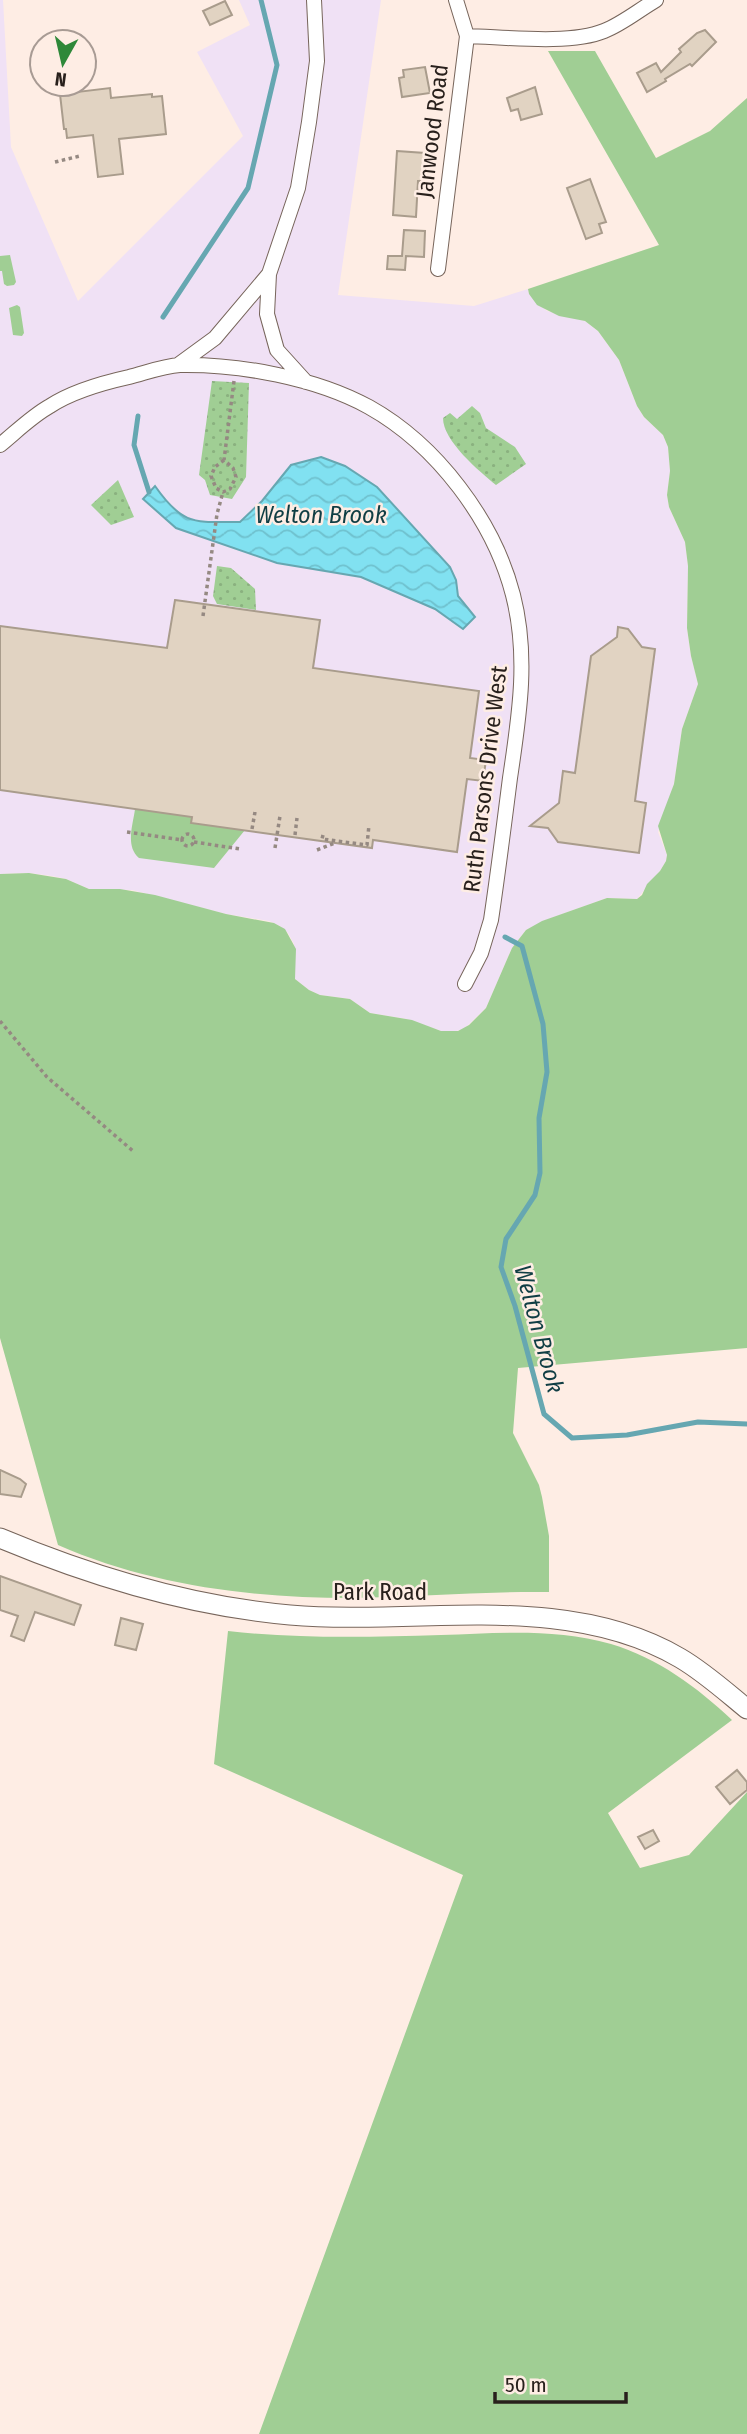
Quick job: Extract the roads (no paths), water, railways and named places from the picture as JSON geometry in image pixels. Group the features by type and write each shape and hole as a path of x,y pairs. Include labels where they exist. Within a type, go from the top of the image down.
{"main road":[{"name":"Park Road","path":"0,1538 40,1555 121,1582 194,1602 240,1610 294,1616 365,1618 498,1614 614,1630 678,1657 707,1675 747,1709"}],"street":[{"path":"306,382 277,350 267,314 269,274 298,188 309,122 317,61 314,0"},
{"name":"Janwood Road","path":"438,269 467,36 456,0"},
{"path":"467,36 566,38 603,32 656,0"},
{"path":"0,445 51,405 101,384 178,365 215,338 269,274"},
{"name":"Ruth Parsons Drive West","path":"178,365 235,368 306,382 335,391 370,407 396,425 436,461 472,503 497,547 513,595 523,644 522,698 491,920 481,953 466,984"}],"water":[{"name":"Welton Brook","path":"321,457 345,466 377,487 450,567 456,580 458,596 475,617 463,629 435,609 361,577 277,563 176,528 143,499 155,486 174,508 191,519 240,522 262,501 291,465"}],"waterway":[{"name":"Welton Brook","path":"163,317 248,188 277,65 261,0"},
{"name":"Welton Brook","path":"138,416 134,445 149,492"},
{"name":"Welton Brook","path":"505,937 522,946 543,1024 547,1072 539,1118 540,1173 535,1195 506,1239 501,1267 515,1306 544,1414 572,1438 627,1435 698,1422 747,1424"}]}
